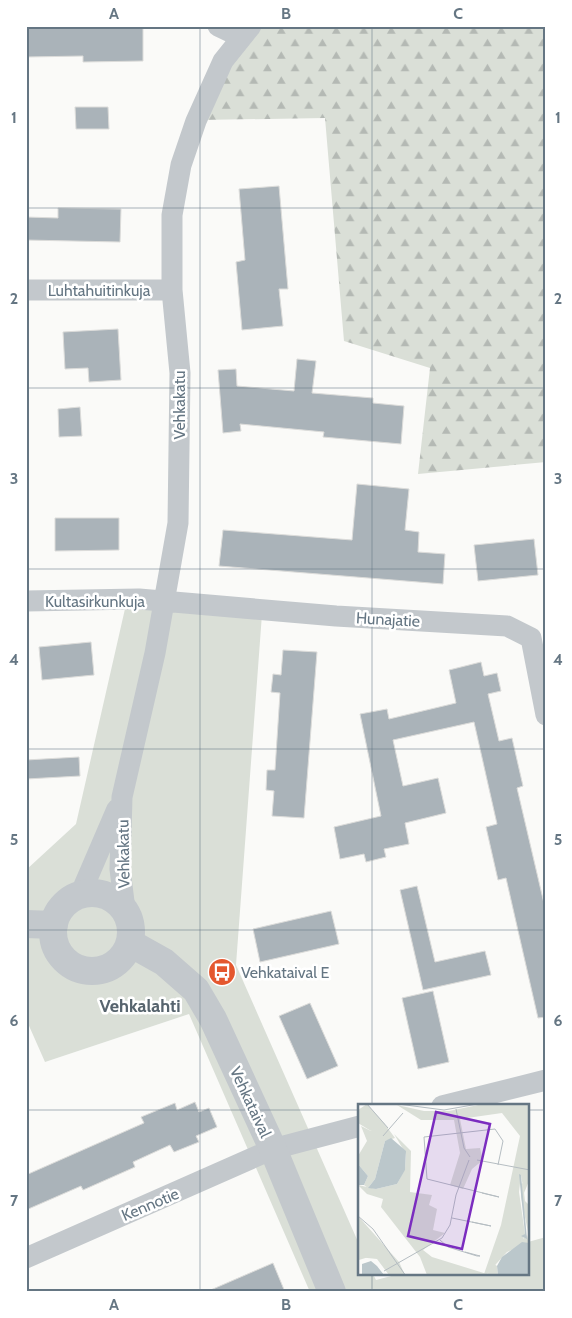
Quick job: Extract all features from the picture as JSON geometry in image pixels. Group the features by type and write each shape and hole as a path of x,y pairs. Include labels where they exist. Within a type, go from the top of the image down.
{"street":[{"path":"218,26 246,32"},
{"name":"Vehkakatu","path":"125,910 120,869 122,798 164,602 178,513 180,374 172,290 172,215 182,165 196,122 223,62 246,32"},
{"name":"Luhtahuitinkuja","path":"26,290 172,290"},
{"name":"Kultasirkunkuja","path":"26,601 139,599 164,602"},
{"name":"Hunajatie","path":"164,602 336,616 508,626 531,638 546,715"},
{"name":"Vehkakatu","path":"80,895 122,798"},
{"path":"97,893 113,898 125,910 131,926 130,943 124,956 113,966 98,971 84,970 70,964 60,953 54,940 54,925 59,912 68,901 80,895 97,893"},
{"path":"26,924 54,925"},
{"name":"Vehkataival","path":"130,943 164,962 196,990 213,1019 273,1150 332,1292"},
{"path":"450,1104 546,1080"},
{"path":"273,1150 358,1127"},
{"name":"Kennotie","path":"26,1258 273,1150"}],"green space":[{"path":"246,26 546,26 546,462 418,474 430,368 344,341 325,118 199,120"},
{"path":"127,600 262,614 236,965 358,1242 358,1276 374,1276 376,1280 391,1276 530,1276 530,1241 546,1237 546,1292 310,1292 189,1014 45,1062 26,1019 26,870 76,824"}],"building":[{"path":"26,26 143,26 143,61 83,62 83,56 26,57"},
{"path":"75,107 108,107 109,129 76,129"},
{"path":"279,186 288,289 279,289 283,326 242,330 236,262 245,260 239,189"},
{"path":"58,208 121,209 120,242 26,240 26,217 58,218"},
{"path":"118,329 121,380 89,382 88,368 65,369 63,332"},
{"path":"297,359 316,361 312,393 373,398 373,403 404,406 401,444 323,437 324,432 240,424 241,431 223,433 218,370 236,369 237,386 294,391"},
{"path":"80,407 82,436 59,437 58,409"},
{"path":"357,484 409,489 405,530 419,532 418,552 445,554 443,584 219,566 223,530 352,540"},
{"path":"55,518 119,518 119,550 55,551"},
{"path":"534,539 538,575 478,581 474,545"},
{"path":"91,642 94,675 42,680 39,647"},
{"path":"283,650 317,652 304,818 272,816 274,791 266,790 267,770 275,770 280,693 271,692 273,674 281,675"},
{"path":"481,662 484,676 497,673 501,691 488,694 499,741 512,738 523,786 517,788 546,912 546,1017 538,1018 506,878 498,880 486,827 497,824 474,722 393,740 403,786 438,778 446,813 405,823 409,844 384,849 386,857 366,862 364,854 340,859 334,827 381,816 360,714 387,709 389,719 456,703 449,670"},
{"path":"79,757 80,776 26,779 26,760"},
{"path":"417,886 435,962 485,951 491,975 423,990 400,890"},
{"path":"331,911 339,944 260,962 253,929"},
{"path":"433,991 449,1062 418,1069 402,998"},
{"path":"310,1003 338,1066 307,1079 279,1016"},
{"path":"195,1102 199,1112 209,1108 217,1127 196,1136 199,1142 174,1152 170,1145 133,1162 135,1167 83,1190 81,1186 26,1210 26,1175 144,1123 141,1117 175,1103 177,1110"},
{"path":"273,1263 285,1292 206,1292"}],"place":[{"name":"Vehkataival E","path":"222,972"}],"district":[{"name":"Vehkalahti","path":"140,1006"}]}
